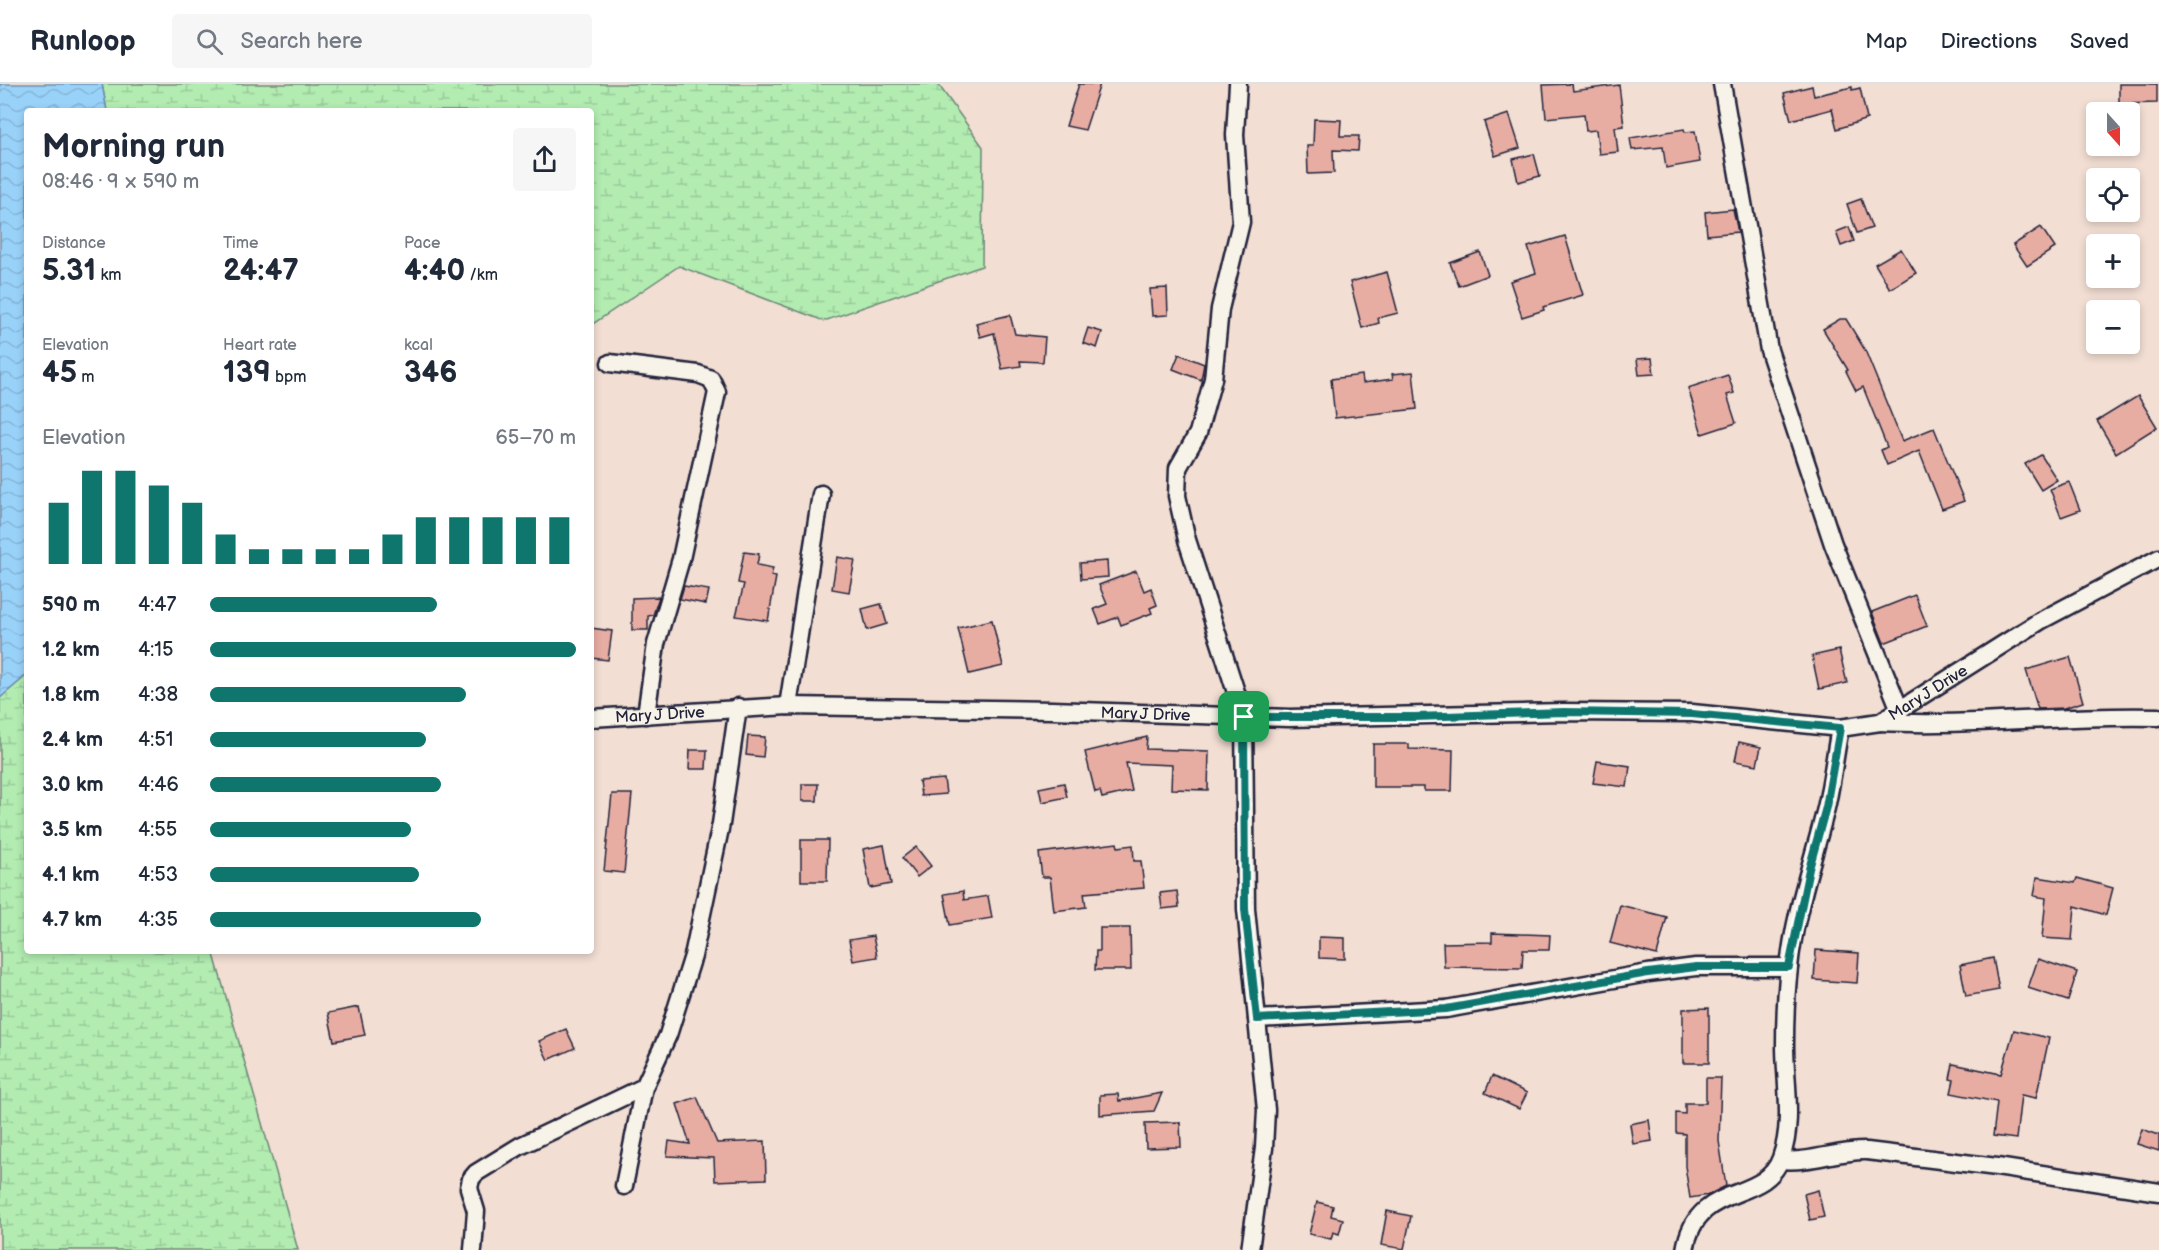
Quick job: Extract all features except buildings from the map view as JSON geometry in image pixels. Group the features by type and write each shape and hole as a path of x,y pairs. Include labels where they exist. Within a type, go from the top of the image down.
{"street":[{"path":"1238,84 1235,135 1241,222 1220,309 1213,379 1198,433 1178,468 1177,496 1187,540 1244,717 1245,909 1266,1110 1264,1148 1250,1250"},
{"path":"1722,84 1769,350 1833,544 1900,710"},
{"path":"610,363 698,374 711,380 717,392 681,559 656,644 646,715"},
{"path":"788,706 821,495"},
{"name":"Mary J Drive","path":"594,718 738,707 788,706 1052,710 1244,717 1415,717 1564,712 1681,713 1840,728 1880,722 2040,621 2159,558"},
{"path":"624,1186 644,1087 668,1035 693,956 721,824 738,707"},
{"path":"1880,722 1933,724 2110,715 2159,717"},
{"path":"1685,1250 1693,1223 1706,1206 1770,1176 1780,1161 1788,1115 1785,1046 1789,967 1809,869 1826,807 1840,728"},
{"path":"1257,1019 1446,1009 1648,973 1696,967 1789,967"},
{"path":"473,1250 476,1211 469,1188 471,1179 476,1173 520,1146 644,1087"},
{"path":"1780,1161 1805,1162 1846,1152 1867,1151 1997,1167 2159,1192"}],"green space":[{"path":"102,84 938,84 983,147 982,266 824,321 679,266 594,323 594,108 106,108"},
{"path":"24,678 24,954 214,954 298,1250 0,1250 0,698"}],"water":[{"path":"0,84 102,84 106,108 24,108 24,678 0,698"}],"route":[{"path":"1564,712 1692,714 1797,722 1840,728 1826,807 1793,938 1789,967 1696,967 1648,973 1446,1009 1257,1019 1245,909 1244,717 1415,717 1564,712"}]}
